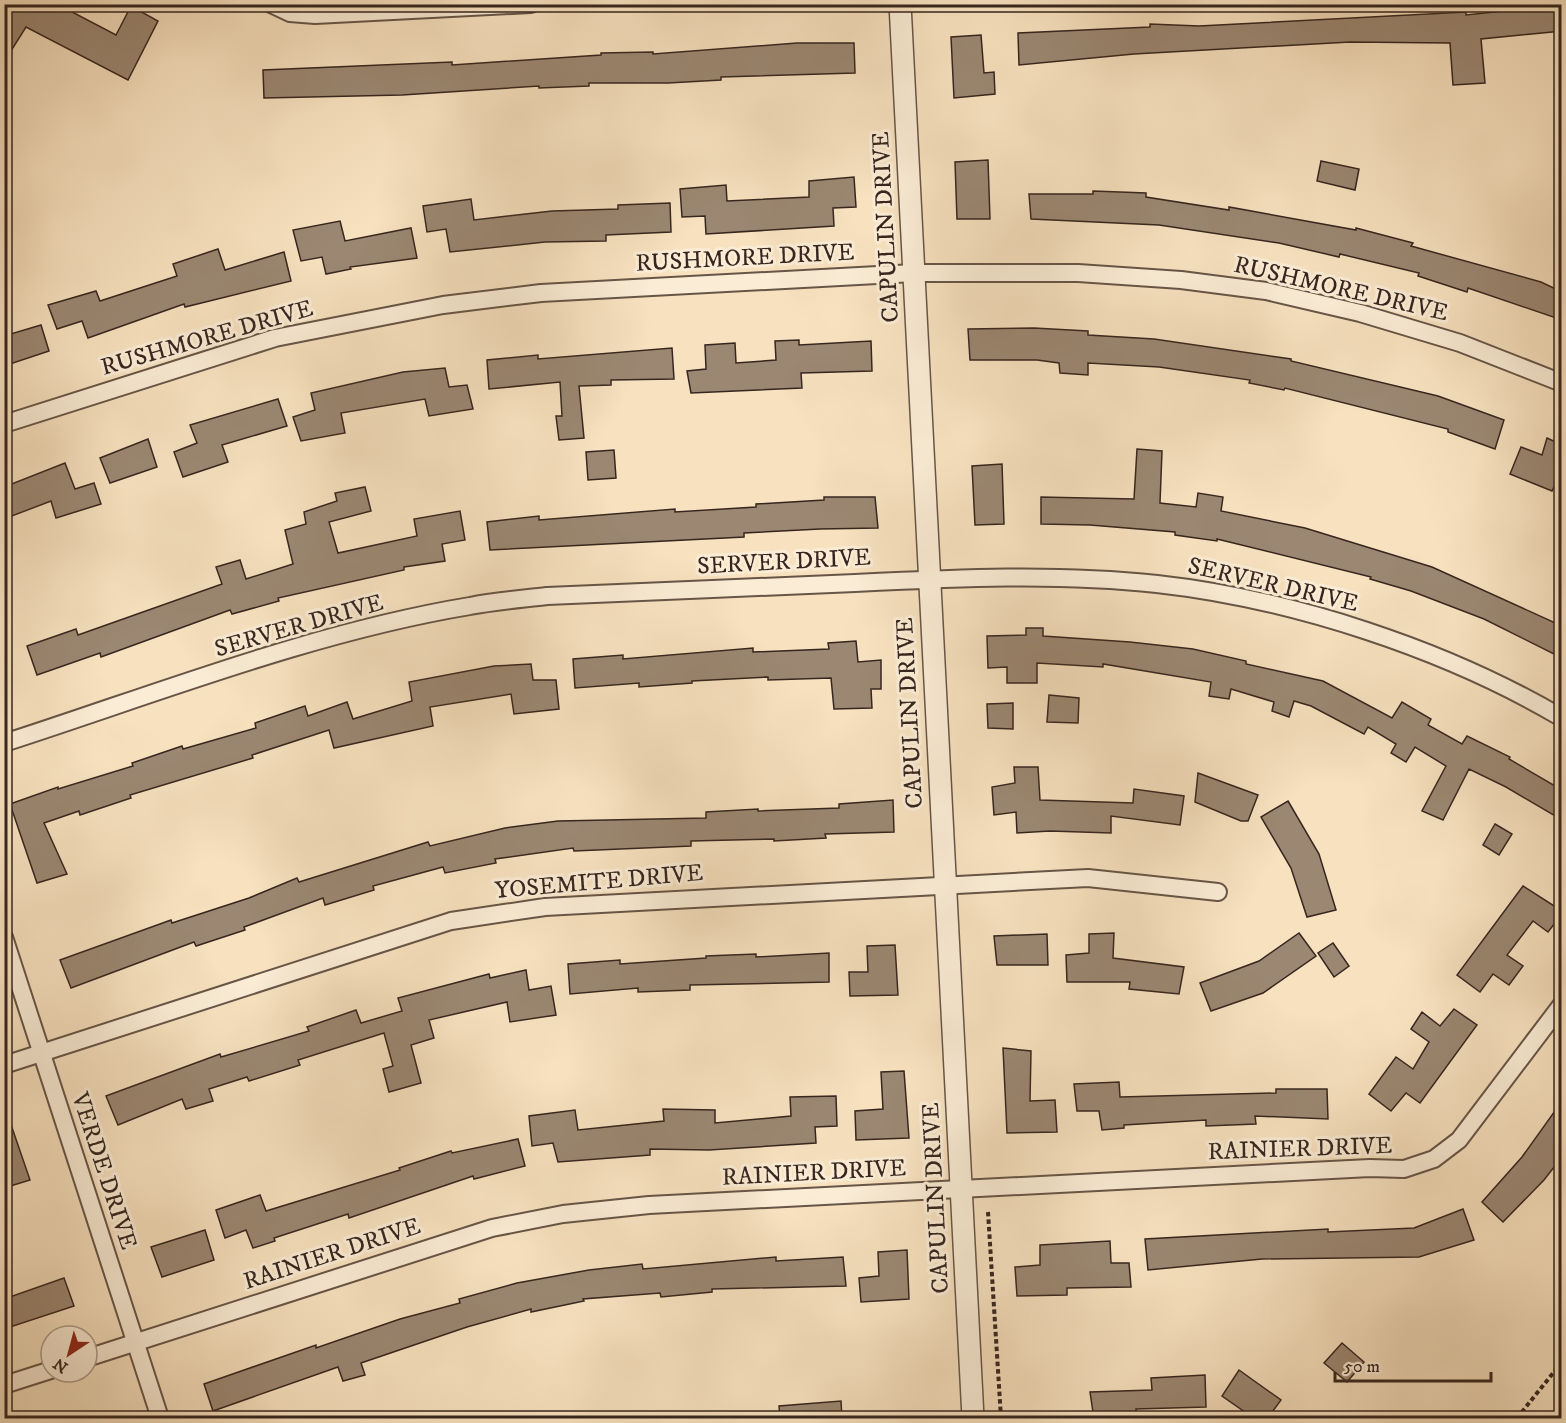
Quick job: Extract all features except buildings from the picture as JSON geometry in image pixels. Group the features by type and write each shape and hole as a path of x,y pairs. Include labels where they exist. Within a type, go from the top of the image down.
{"street":[{"path":"271,4 290,13 315,15 531,4"},
{"name":"CAPULIN DRIVE","path":"900,4 973,1419"},
{"name":"RUSHMORE DRIVE","path":"4,424 275,338 443,305 541,293 914,273 1078,273 1181,280 1266,291 1360,313 1460,343 1562,383"},
{"name":"SERVER DRIVE","path":"4,743 287,651 370,628 470,606 547,596 929,579 1101,579 1230,596 1361,629 1420,650 1488,680 1562,718"},
{"name":"YOSEMITE DRIVE","path":"4,1065 451,921 545,907 1088,878 1218,892"},
{"name":"VERDE DRIVE","path":"4,937 160,1419"},
{"name":"RAINIER DRIVE","path":"99,1354 492,1228 563,1214 649,1205 1370,1168 1404,1169 1434,1160 1459,1140 1562,1004"},
{"path":"4,1385 39,1374"}],"path":[{"path":"988,1212 1001,1419"},
{"path":"1517,1419 1562,1362"}]}
